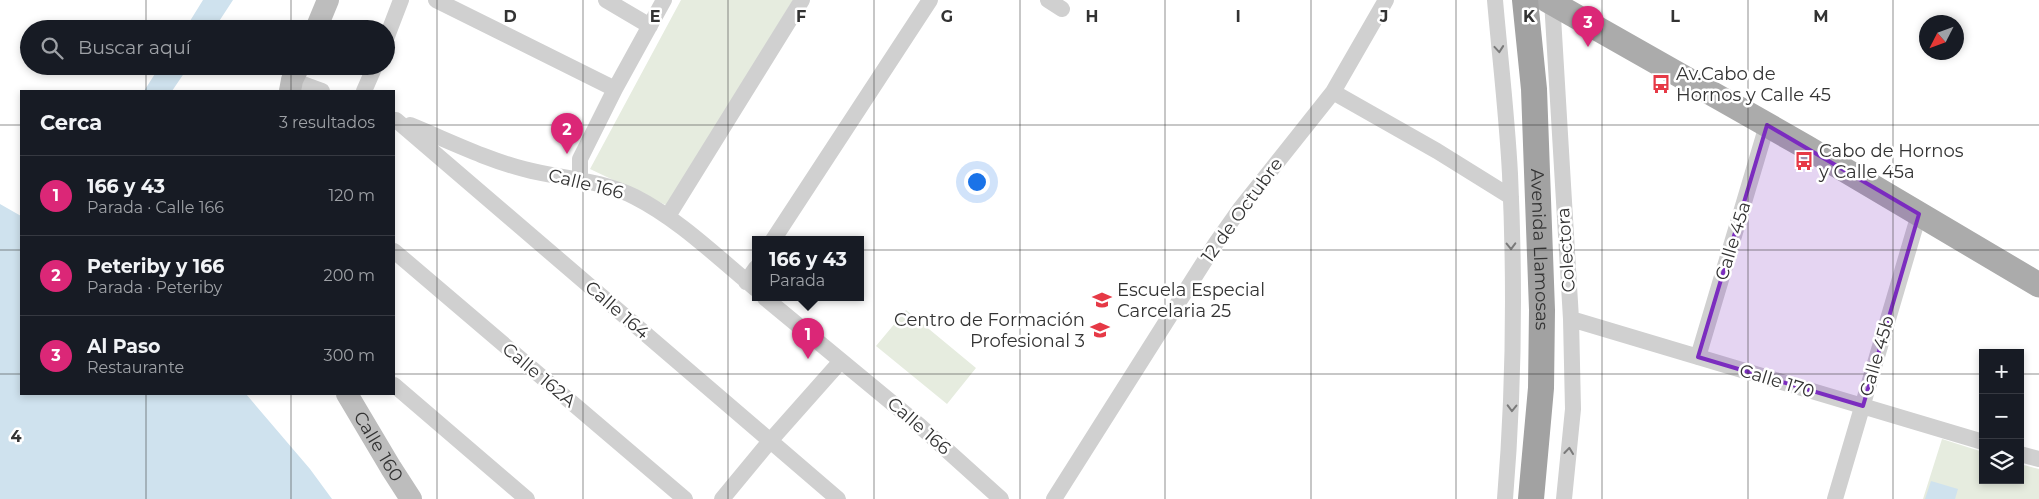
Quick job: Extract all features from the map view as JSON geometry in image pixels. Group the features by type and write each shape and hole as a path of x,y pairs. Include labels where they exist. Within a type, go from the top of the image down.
{"highway":[{"name":"Avenida Llamosas","path":"1525,0 1534,89 1542,310 1541,388 1531,499"},
{"name":"Avenida Llamosas","path":"1546,499 1559,315 1551,141 1548,1"},
{"path":"1522,499 1533,467"}],"main road":[{"path":"320,20 328,0"},
{"path":"1548,1 1767,125 2039,285"},
{"name":"Calle 160","path":"348,395 391,468 412,499"}],"street":[{"path":"393,20 400,0"},
{"path":"436,0 615,89"},
{"path":"606,0 650,26"},
{"path":"580,178 580,159 615,89 664,0"},
{"path":"668,216 802,0"},
{"path":"776,236 930,0"},
{"name":"12 de Octubre","path":"1054,499 1216,243 1240,209 1333,92 1386,0"},
{"path":"1495,0 1511,197 1513,351 1511,421 1505,499"},
{"name":"Colectora","path":"1548,1 1571,319 1573,409 1564,499"},
{"path":"364,90 371,75"},
{"path":"294,79 320,90"},
{"path":"1333,92 1437,151 1511,197"},
{"name":"Calle 166","path":"395,120 507,164 527,170 580,178 633,196 668,216 751,286"},
{"name":"Calle 164","path":"395,120 838,499"},
{"name":"Calle 45a","path":"1698,357 1767,125"},
{"name":"Calle 45b","path":"1836,499 1919,214"},
{"name":"Calle 162A","path":"395,252 685,499"},
{"name":"Calle 166","path":"770,301 920,426 1001,499"},
{"name":"Calle 170","path":"1571,319 1979,441"},
{"path":"722,499 770,440 841,361"},
{"path":"395,386 527,499"},
{"path":"2024,455 2039,459"}],"highlighted area":[{"path":"1767,125 1919,214 1863,406 1698,357"}],"shaded area":[{"path":"681,0 793,0 668,206 590,169"},
{"path":"906,310 976,368 947,404 876,346"},
{"path":"1942,439 1979,451 1979,484 2024,484 2024,465 2039,469 2039,499 1923,499"}],"water":[{"path":"203,0 233,0 220,20 191,20"},
{"path":"154,75 183,75 173,90 145,90"},
{"path":"0,204 20,215 20,395 247,395 310,469 332,499 0,499"},
{"path":"1931,481 1958,489 1955,499 1925,499"}],"place":[{"name":"Al Paso","path":"1588,47"},
{"name":"Av.Cabo de Hornos y Calle 45","path":"1661,84"},
{"name":"Peteriby y 166","path":"567,154"},
{"name":"Cabo de Hornos y Calle 45a","path":"1804,161"},
{"name":"Escuela Especial Carcelaria 25","path":"1102,300"},
{"name":"Centro de Formación Profesional 3","path":"1100,330"},
{"name":"166 y 43","path":"808,359"}]}
